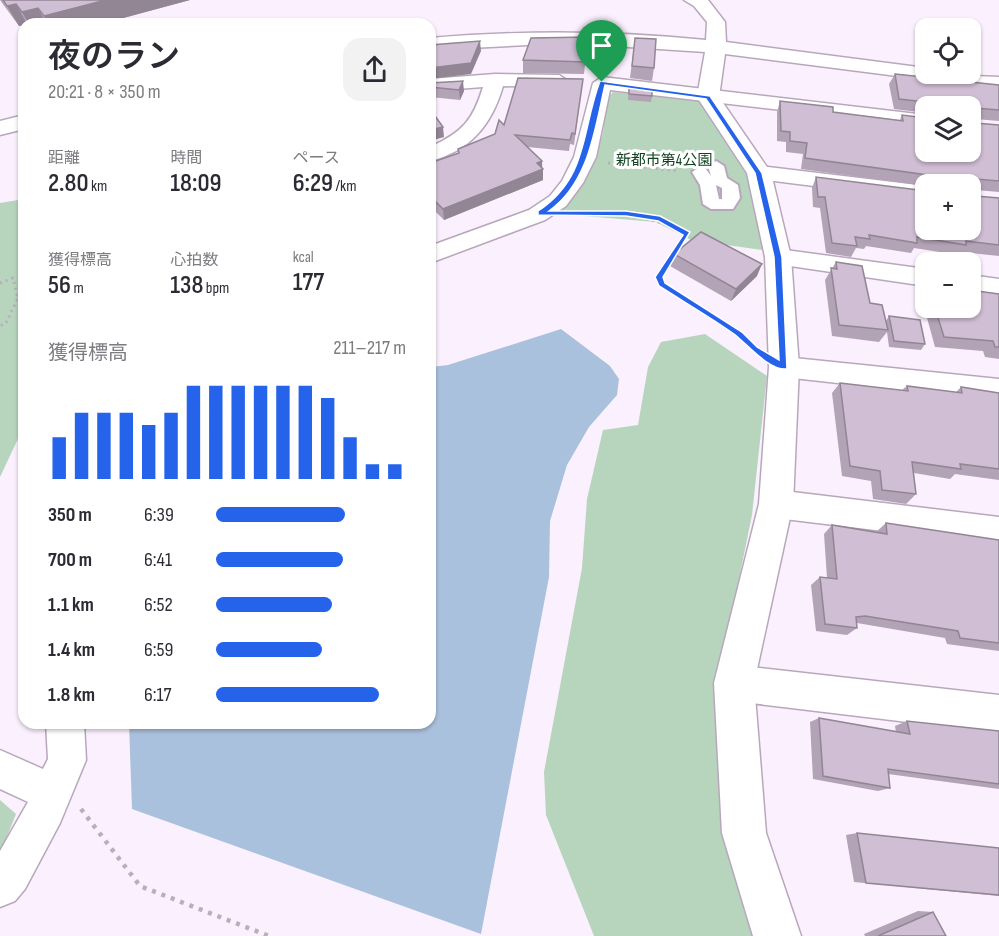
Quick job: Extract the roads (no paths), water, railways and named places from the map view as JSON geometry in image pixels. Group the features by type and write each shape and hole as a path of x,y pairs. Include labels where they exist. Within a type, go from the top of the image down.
{"street":[{"path":"693,0 700,2 716,22 716,48 708,97 759,173 778,257 784,367 776,504 734,683 744,833 777,936"},
{"path":"436,44 496,39 580,37 716,48 882,70 999,82"},
{"path":"436,85 495,80 602,82 708,97 915,120"},
{"path":"436,152 459,142 475,131 487,108 495,80"},
{"path":"436,253 541,213 558,201 584,160 602,82"},
{"path":"0,128 18,124"},
{"path":"759,173 915,192"},
{"path":"778,257 915,276"},
{"path":"981,286 999,288"},
{"path":"784,367 999,390"},
{"path":"776,504 999,531"},
{"path":"734,683 999,714"},
{"path":"0,886 10,874 68,760 65,729"},
{"path":"0,769 55,787"}],"water":[{"path":"561,329 610,366 619,379 617,395 589,427 567,465 550,521 549,577 481,934 132,809 129,729 436,729 436,366 448,365"}],"park label":[{"name":"新都市第4公園","path":"664,160"}]}
